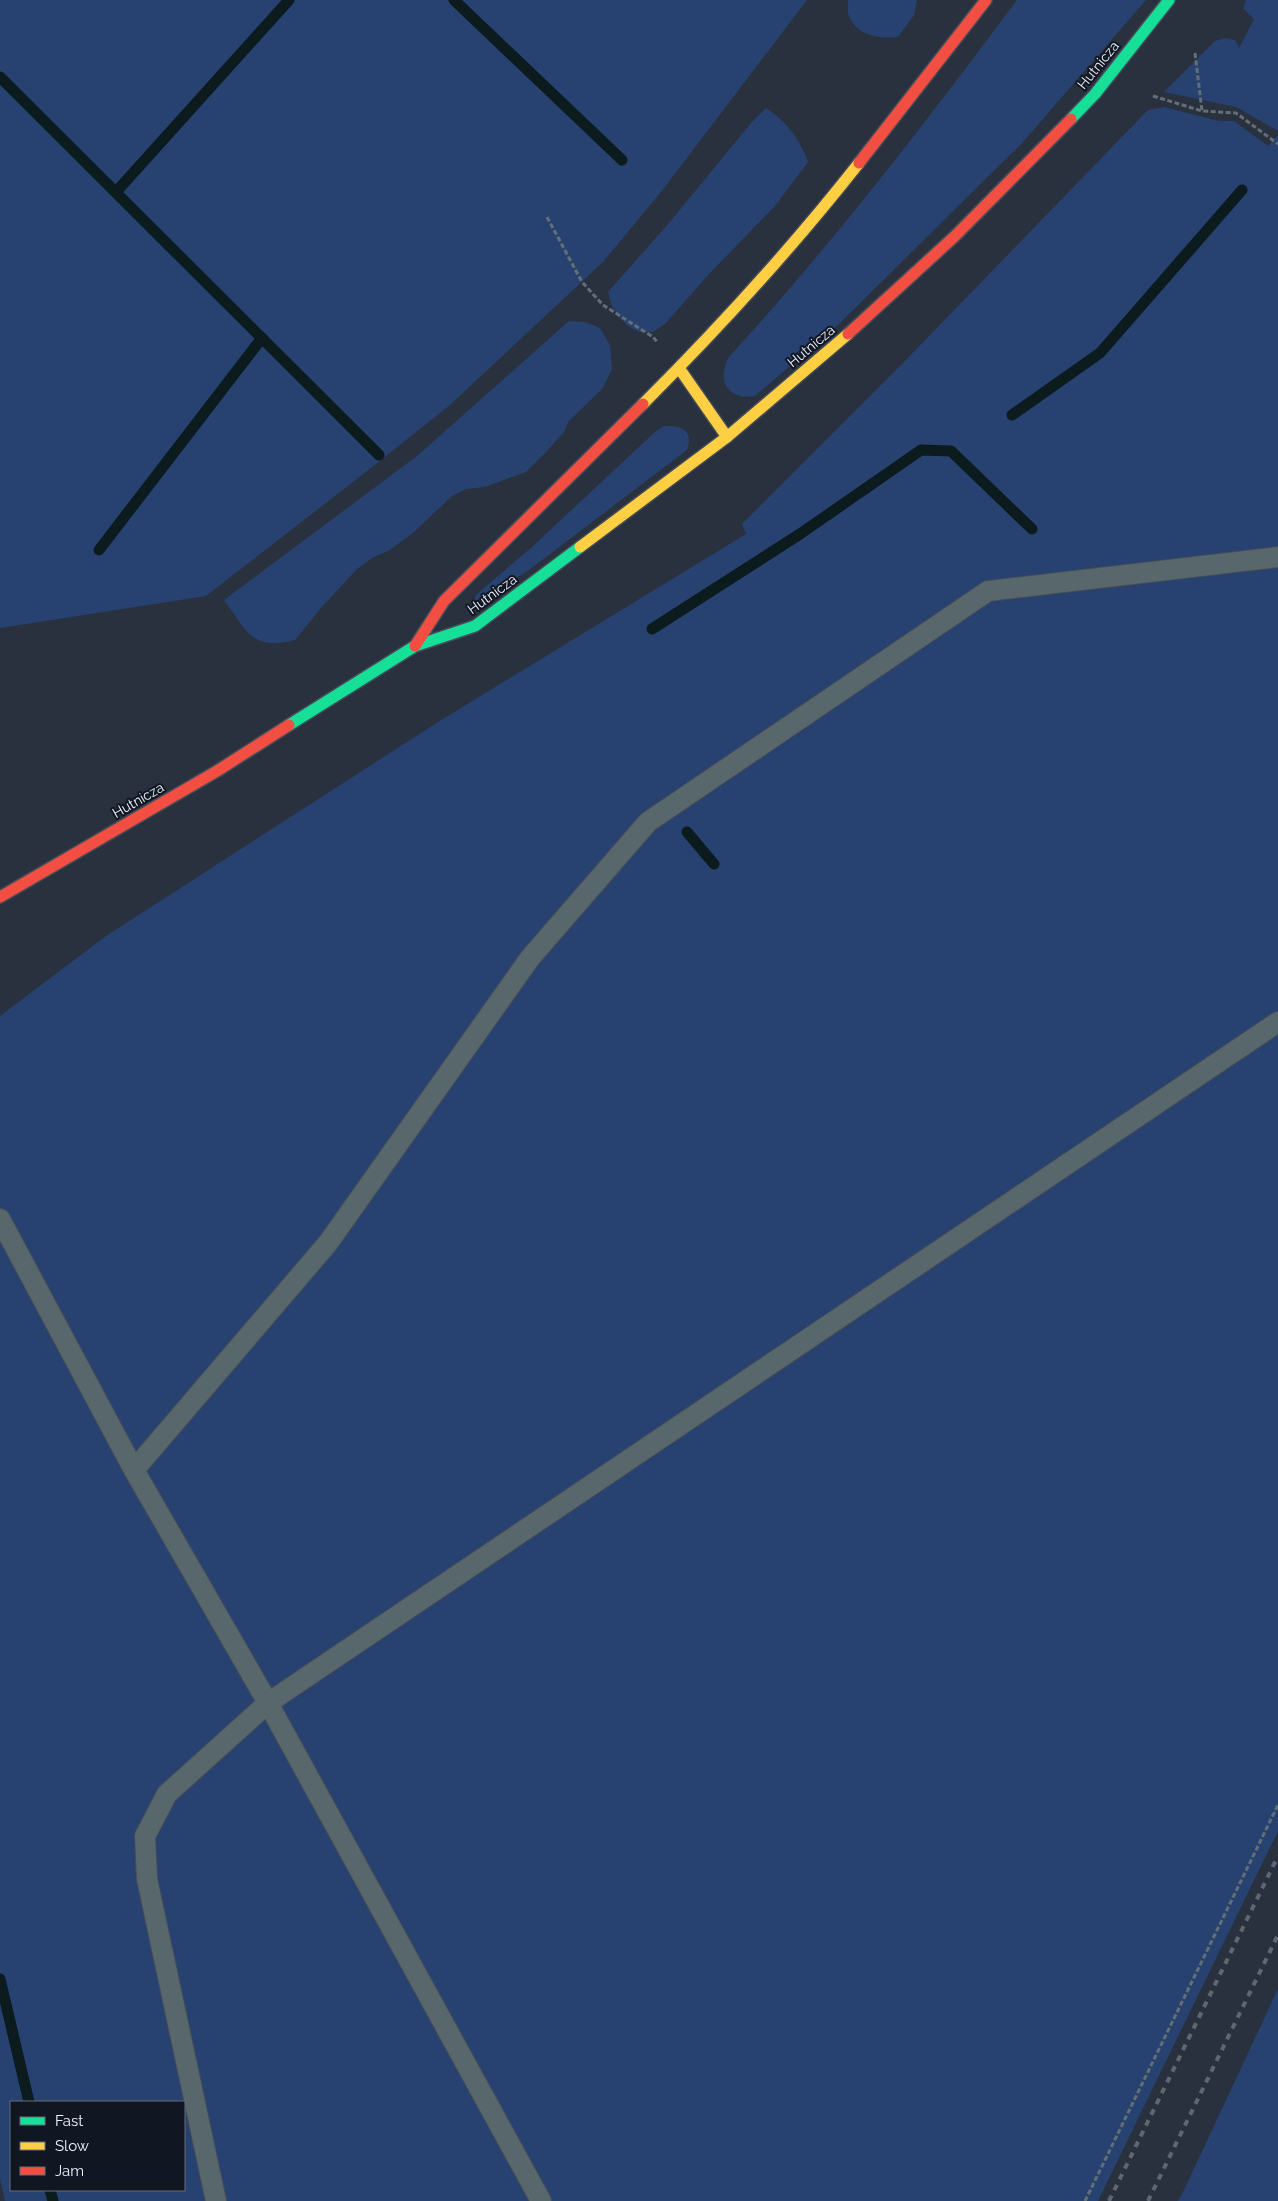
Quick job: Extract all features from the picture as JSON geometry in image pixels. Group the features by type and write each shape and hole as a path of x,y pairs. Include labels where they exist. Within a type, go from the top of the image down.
{"main road":[{"name":"Hutnicza","path":"415,646 444,601 679,368 809,226 986,0"},
{"name":"Hutnicza","path":"0,897 217,771 415,646 475,626 727,437 865,319 955,236 1033,159 1096,94 1169,0"},
{"path":"679,368 727,437"}],"lane":[{"path":"134,1470 328,1243 530,958 648,822 988,591 1278,558"},
{"path":"216,2201 147,1879 145,1836 167,1794 268,1703 1278,1022"},
{"path":"0,1219 134,1470 268,1703 541,2201"}],"path":[{"path":"1195,53 1202,111"},
{"path":"1153,96 1202,111 1236,113 1278,144"},
{"path":"546,216 582,282 603,305 653,338 679,368"},
{"path":"1085,2201 1278,1805"}],"shaded area":[{"path":"0,0 807,0 661,192 603,262 450,405 371,468 206,596 0,628"},
{"path":"848,0 917,0 914,15 898,37 877,37 863,32 853,23 848,14"},
{"path":"1017,0 1146,0 1023,142 838,325 755,396 746,397 732,392 727,388 724,375 728,358 841,228 913,138"},
{"path":"1246,0 1278,0 1278,131 1236,107 1164,92 1215,41 1225,38 1235,40 1239,48 1254,19 1243,8"},
{"path":"1164,107 1219,121 1234,121 1268,146 1278,135 1278,1831 1098,2201 5,2201 0,2179 0,1016 106,936 438,722 746,534 742,524 902,364 1148,110"},
{"path":"766,108 792,131 801,145 808,162 775,206 709,274 665,324 653,332 639,332 628,326 612,306 608,292 669,223 751,123"},
{"path":"569,321 585,322 600,328 610,345 612,369 603,388 568,422 564,432 526,472 485,487 466,489 452,496 414,532 390,550 372,558 357,569 295,640 269,643 260,641 245,630 224,600 417,456"},
{"path":"665,426 685,430 689,438 687,450 529,570 480,601 474,600 477,594 533,546 656,431"},
{"path":"1278,1989 1278,2201 1178,2201 1184,2190"}],"waterway":[{"path":"116,192 289,0"},
{"path":"454,0 622,160"},
{"path":"0,77 379,455"},
{"path":"1012,415 1100,353 1242,190"},
{"path":"99,550 262,338"},
{"path":"652,629 800,534 921,450 951,451 1032,529"},
{"path":"687,832 714,864"},
{"path":"0,1979 29,2101"},
{"path":"50,2191 53,2201"}],"railway":[{"path":"1109,2201 1278,1856"},
{"path":"1148,2201 1278,1935"}],"traffic: fast":[{"path":"1071,119 1095,94 1169,0"},
{"path":"289,725 415,646 475,626 580,547"}],"traffic: slow":[{"path":"643,404 754,287 808,226 859,163"},
{"path":"580,547 727,437 848,334"},
{"path":"679,368 727,437"}],"traffic: jam":[{"path":"859,163 986,0"},
{"path":"848,334 955,236 1071,119"},
{"path":"415,646 444,601 643,404"},
{"path":"0,897 217,771 289,725"}]}
